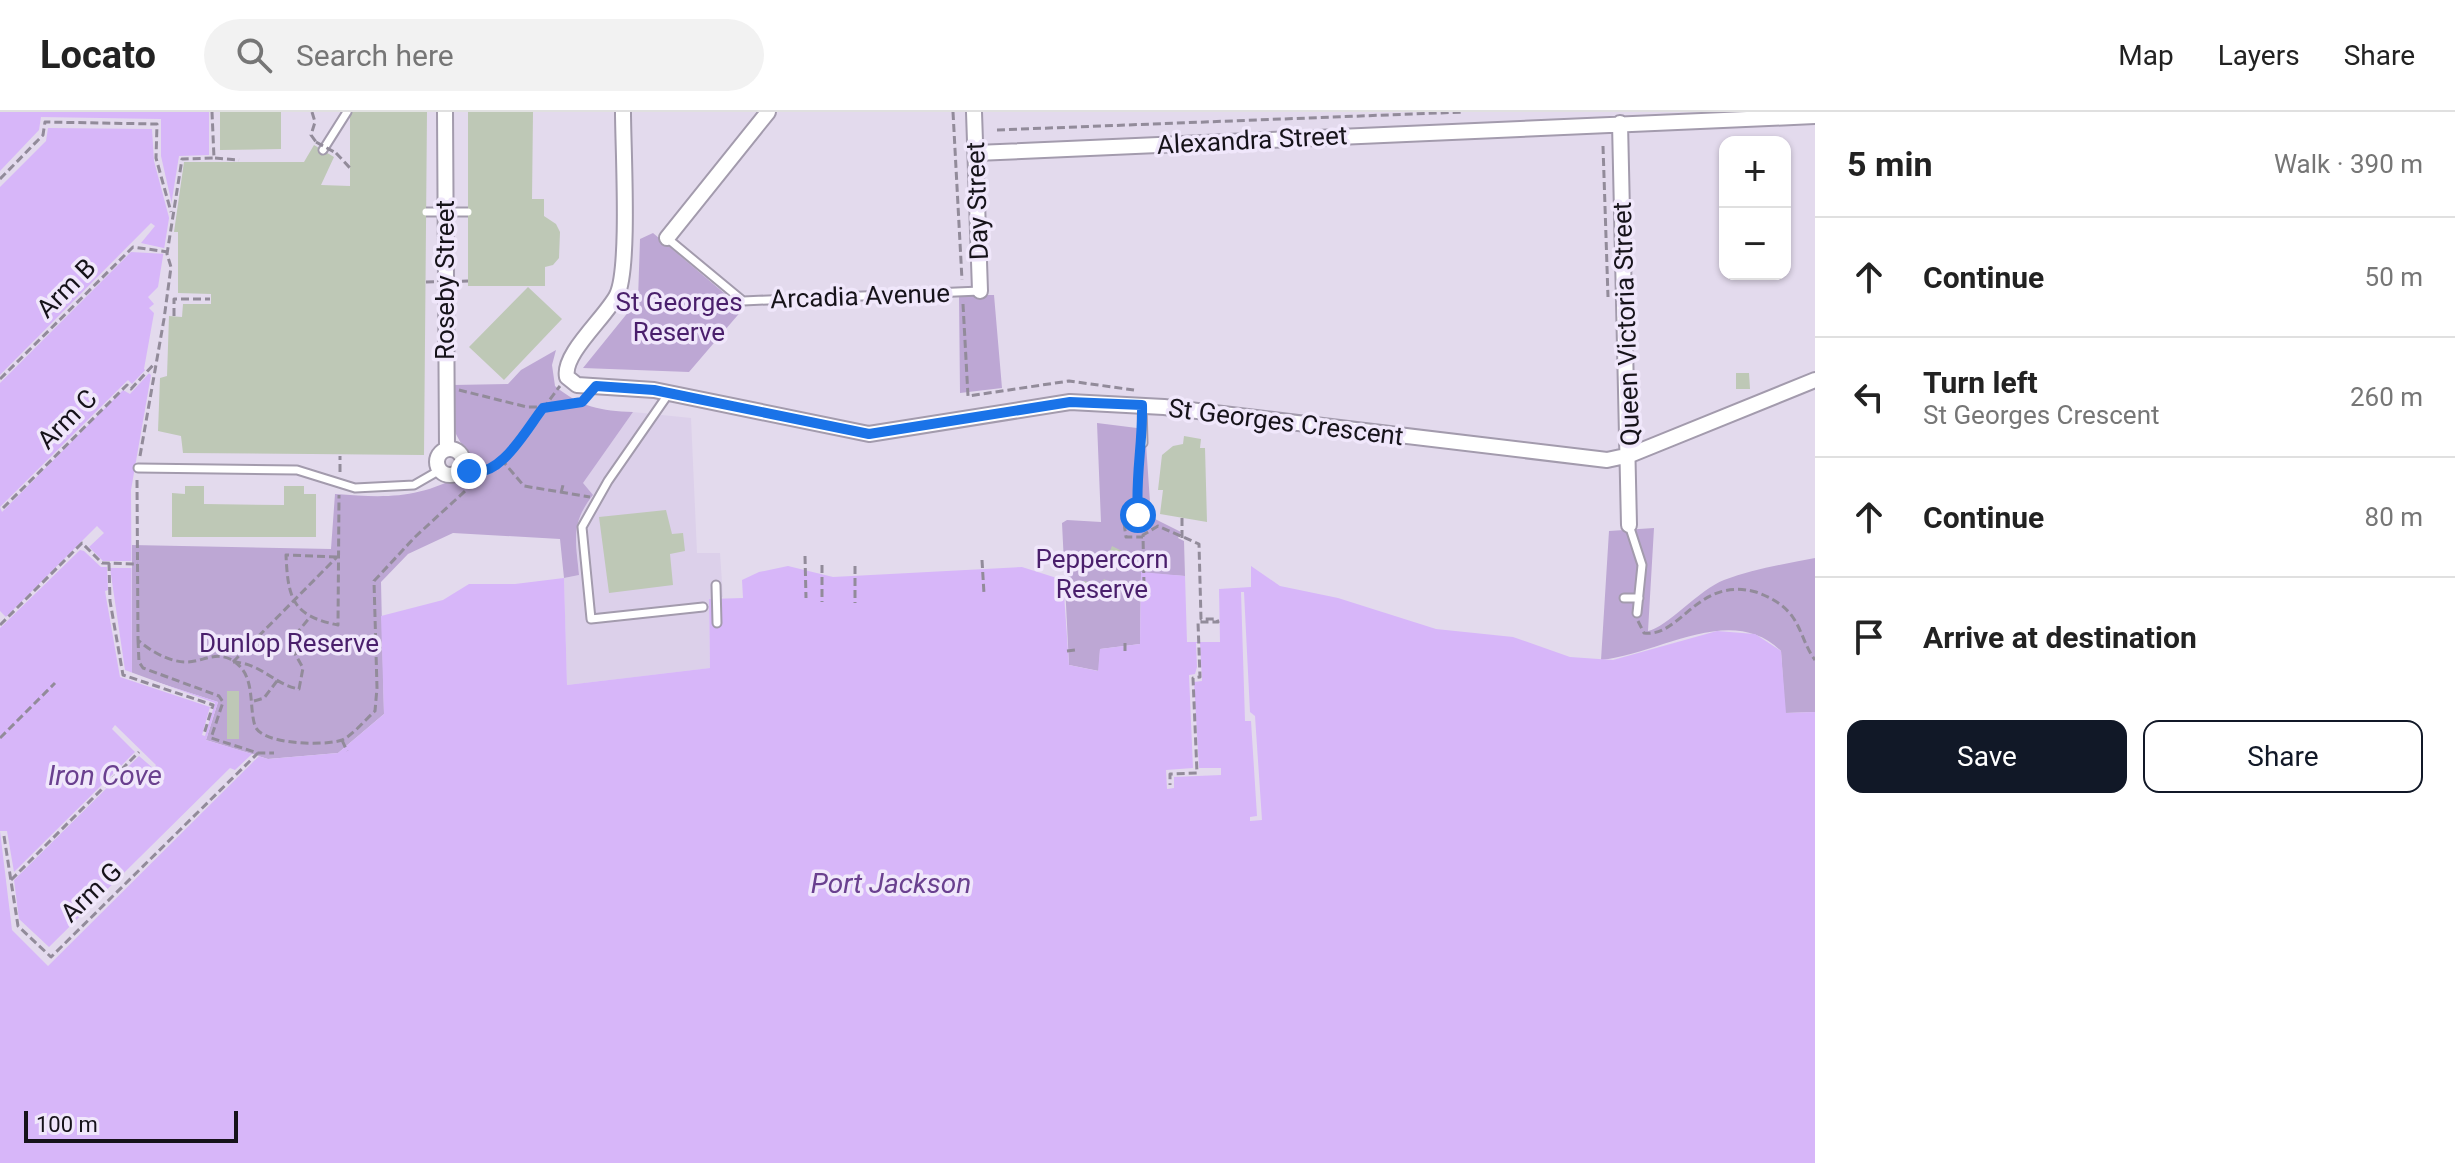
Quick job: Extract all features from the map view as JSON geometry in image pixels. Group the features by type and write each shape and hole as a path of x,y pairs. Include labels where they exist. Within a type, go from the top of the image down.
{"street":[{"name":"Roseby Street","path":"440,470 437,457 447,449 445,112"},
{"path":"566,373 621,286 623,112"},
{"path":"667,238 768,112"},
{"name":"Day Street","path":"974,112 980,291"},
{"name":"Alexandra Street","path":"976,153 1620,123 1728,115 1815,116"},
{"name":"Queen Victoria Street","path":"1620,123 1630,455 1629,525"},
{"name":"St Georges Crescent","path":"566,373 577,385 669,393 869,434 1070,402 1142,405 1607,460 1630,455 1815,380"},
{"path":"440,470 452,474 461,467 459,453 447,449"}],"lane":[{"path":"323,150 347,112"},
{"path":"426,212 468,212"},
{"name":"Arcadia Avenue","path":"667,238 743,301 980,291"},
{"path":"669,393 597,498 582,527 591,619 703,607"},
{"path":"1142,405 1143,443"},
{"path":"138,468 297,470 355,488 414,485 440,470"},
{"path":"1629,525 1642,565 1637,613"},
{"path":"716,585 717,623"},
{"path":"1624,598 1639,598"}],"path":[{"path":"212,112 214,158"},
{"path":"312,112 315,122 311,135 316,142 336,153 350,168"},
{"path":"953,112 968,396"},
{"name":"Alexandra Street","path":"997,130 1464,112"},
{"path":"0,179 43,135 45,122 157,124 156,158 172,216"},
{"path":"239,160 182,159 168,252 171,267 166,319 155,363 135,493 139,662 143,668 219,696 223,702 211,738 258,753 274,753"},
{"name":"Arm B","path":"0,379 133,247 168,252"},
{"path":"426,282 468,281"},
{"path":"174,316 174,299 210,299"},
{"name":"Arm C","path":"3,508 127,385 131,389 155,363"},
{"path":"233,662 243,671 251,689 256,728 264,738 280,742 342,740 375,711 374,581 415,537 501,459 543,408 566,373"},
{"path":"445,389 465,390 509,404 543,408 582,402 596,386"},
{"path":"1143,443 1136,482 1138,515 1123,516 1126,537 1143,537 1158,526 1199,544 1201,619 1217,619 1218,622 1198,622 1200,677 1193,678 1197,773 1170,774 1170,785"},
{"path":"337,557 286,555 288,589 294,602 311,617 338,625 340,456"},
{"path":"501,459 524,486 597,498"},
{"path":"461,467 477,473 488,470"},
{"path":"561,493 563,485"},
{"path":"1182,518 1182,538"},
{"path":"1143,537 1144,585"},
{"path":"0,625 82,543 102,563 138,564"},
{"path":"805,556 806,598"},
{"path":"233,662 337,557"},
{"path":"982,560 984,594"},
{"path":"109,565 109,594 123,675 213,705 204,734"},
{"path":"822,565 822,602"},
{"path":"855,566 855,603"},
{"path":"1637,613 1641,630 1652,634 1717,591 1736,587 1777,602 1792,616 1815,660"},
{"path":"138,640 165,656 188,662 209,656 262,668 277,681 299,689 303,668 289,643 311,617"},
{"path":"1125,643 1125,651"},
{"path":"1067,651 1075,650"},
{"path":"252,702 264,698 277,681"},
{"path":"0,738 55,683"},
{"path":"342,740 347,751"},
{"path":"11,880 139,752"},
{"name":"Arm G","path":"4,836 18,926 51,957 258,753"}],"shaded area":[{"path":"633,412 691,418 697,553 720,553 723,597 709,599 710,668 567,685 564,578 579,575 575,531 578,514 593,496 582,484"}],"green space":[{"name":"St Georges Reserve","path":"653,233 743,309 689,372 583,368 638,300 640,239"},
{"path":"959,295 994,295 1002,388 960,393"},
{"name":"Dunlop Reserve","path":"556,350 552,365 555,386 573,399 591,406 633,412 583,483 593,495 581,515 576,533 579,575 564,578 560,539 453,533 408,554 381,582 384,714 338,753 268,759 206,740 218,702 132,674 132,545 331,549 335,494 401,495 431,488 464,474 466,454 452,421 453,385 508,384 521,370"},
{"name":"Peppercorn Reserve","path":"1097,423 1145,429 1151,517 1181,532 1178,538 1184,541 1185,576 1141,573 1140,644 1100,649 1099,671 1069,665 1062,523 1067,520 1101,522"},
{"path":"1654,528 1648,631 1724,580 1815,558 1815,712 1785,713 1781,651 1761,637 1740,631 1694,635 1601,660 1609,531"}],"water":[{"name":"Port Jackson","path":"0,112 209,112 209,155 179,156 158,287 148,297 154,304 149,308 154,313 144,369 151,375 131,490 132,674 218,702 206,740 268,759 338,753 384,714 381,616 443,600 469,584 515,584 564,578 567,685 710,668 709,599 743,598 742,580 759,572 788,566 833,577 1022,567 1063,580 1069,665 1098,671 1100,649 1140,644 1141,572 1185,576 1187,642 1220,642 1219,589 1251,587 1251,566 1280,586 1338,598 1436,629 1513,637 1570,657 1613,660 1717,631 1755,634 1781,651 1786,713 1815,712 1815,1163 0,1163"}],"pier":[{"path":"41,117 161,119 161,156 173,209 171,225 154,161 152,129 48,128 46,141 0,187 0,171 39,130"},
{"path":"151,223 155,226 141,243 168,249 167,254 131,252 0,383 0,375"},
{"path":"148,367 152,370 130,394 123,390 2,512 0,507 128,380 132,384"},
{"path":"97,526 104,533 89,547 103,561 132,561 132,568 110,568 125,670 215,703 205,736 202,735 210,707 120,677 105,591 108,590 107,567 101,567 84,551 80,550 0,628 0,611 6,617"},
{"path":"1241,592 1244,592 1250,712 1255,716 1262,820 1250,821 1250,817 1257,816 1251,721 1245,721"},
{"path":"1196,643 1200,643 1202,681 1194,682 1199,768 1221,768 1221,775 1174,777 1174,788 1167,789 1166,770 1193,768 1189,675 1195,674 1197,667"},
{"path":"115,725 156,765 154,769 139,756 14,880 19,919 49,947 230,768 235,770 252,754 259,756 48,966 12,930 0,831 7,831 14,872 135,752 112,729"}],"building":[{"path":"220,112 281,112 281,149 220,150"},
{"path":"350,112 427,112 424,455 183,453 181,436 158,431 160,378 167,376 169,316 182,317 183,304 211,304 211,294 178,293 178,232 174,232 184,162 304,162 314,145 334,157 321,185 350,186"},
{"path":"468,112 533,112 532,199 544,199 544,216 556,224 560,232 559,258 553,265 545,267 545,286 468,286"},
{"path":"528,287 562,319 504,380 469,347"},
{"path":"1736,373 1749,373 1750,389 1736,389"},
{"path":"1184,436 1201,439 1200,448 1205,448 1207,522 1160,514 1163,490 1158,490 1162,455 1173,446 1183,444"},
{"path":"185,486 204,486 204,504 284,505 284,486 304,486 304,494 316,494 316,537 172,537 172,493 185,494"},
{"path":"666,510 672,534 683,533 685,551 670,554 673,585 609,593 599,517"},
{"path":"1112,546 1122,551 1118,560 1108,556"},
{"path":"1104,579 1114,585 1108,594 1098,588"},
{"path":"1084,581 1095,584 1092,594 1081,591"},
{"path":"227,691 239,691 239,739 227,739"}],"route":[{"path":"469,471 477,473 488,470 511,451 543,408 569,407 582,402 596,386 654,390 869,434 1070,402 1142,405 1143,443 1136,482 1138,515"}],"water label":[{"name":"Iron Cove","path":"105,775"}]}
